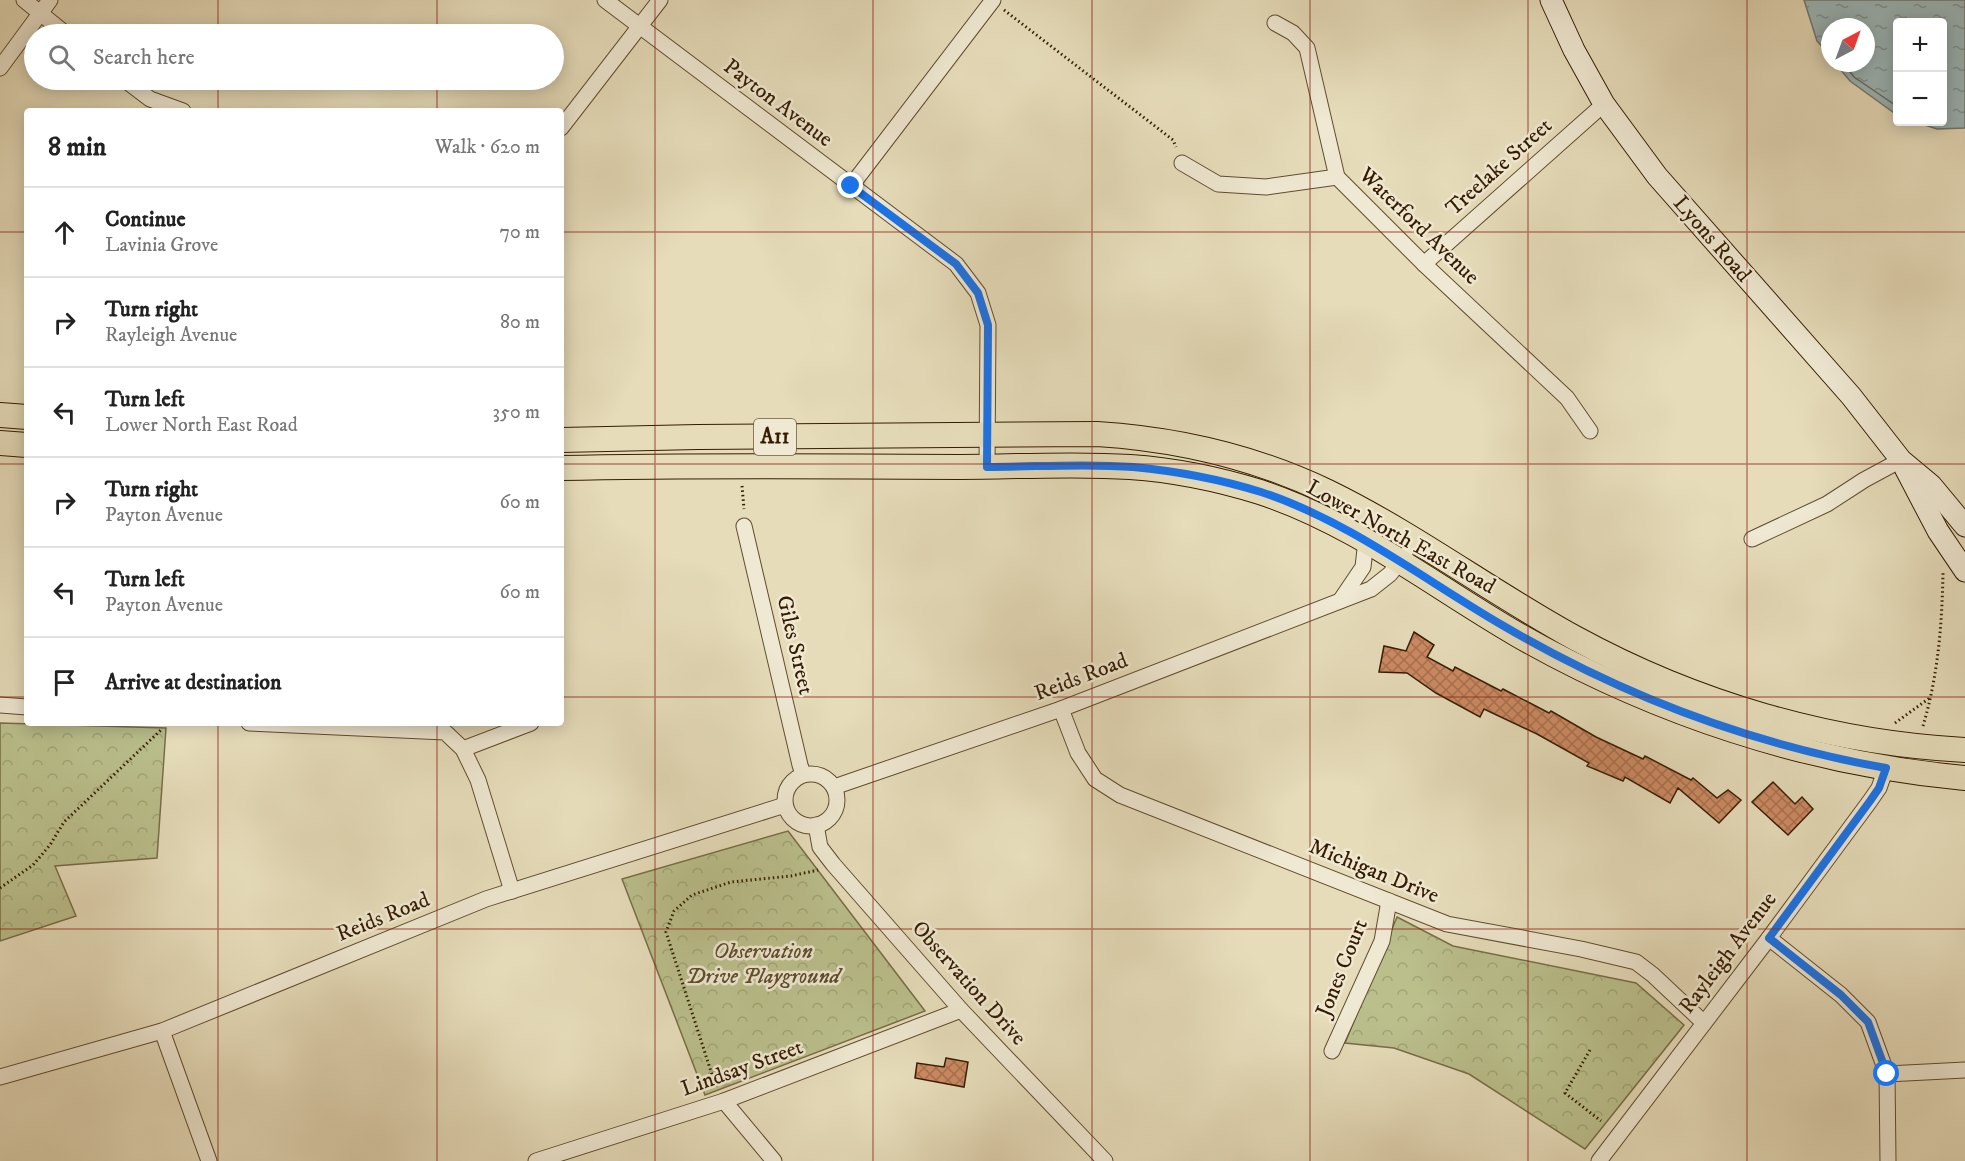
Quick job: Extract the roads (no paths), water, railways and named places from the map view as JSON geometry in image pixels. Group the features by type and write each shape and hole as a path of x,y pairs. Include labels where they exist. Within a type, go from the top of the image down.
{"main road":[{"path":"0,415 24,417"},
{"name":"Lower North East Road","path":"564,440 1113,435 1153,439 1212,451 1308,483 1344,501 1414,539 1576,638 1626,664 1678,686 1732,706 1814,729 1907,745 1965,750"},
{"path":"0,443 24,445"},
{"name":"Lower North East Road","path":"564,468 740,465 1130,467 1200,476 1292,504 1332,522 1366,540 1527,640 1628,691 1751,736 1809,752 1886,768 1965,778"}],"street":[{"path":"24,0 53,24"},
{"path":"33,24 50,0"},
{"name":"Payton Avenue","path":"605,0 956,264 978,293 988,325 987,467"},
{"path":"564,124 660,0"},
{"name":"Lyons Road","path":"1551,0 1574,50 1604,104 1657,176 1851,396 1901,460 1938,531 1965,571"},
{"path":"851,186 992,1"},
{"name":"Waterford Avenue","path":"1275,23 1293,33 1307,48 1337,177 1424,264 1566,398 1590,431"},
{"path":"0,68 24,36"},
{"path":"138,90 150,99 175,108"},
{"name":"Treelake Street","path":"1424,264 1604,104"},
{"path":"1182,163 1218,184 1266,187 1337,177"},
{"path":"1752,539 1827,504 1901,460"},
{"name":"Lyons Road","path":"1901,460 1931,485 1965,526"},
{"name":"Giles Street","path":"744,526 803,774"},
{"name":"Reids Road","path":"834,787 1061,709 1371,589 1401,562 1414,539"},
{"path":"1340,601 1363,567 1366,540"},
{"path":"0,705 24,707"},
{"name":"Michigan Drive","path":"1061,709 1078,753 1095,779 1120,795 1447,924 1581,949 1636,962 1704,1023"},
{"path":"314,726 445,732 463,749 478,780 512,891"},
{"path":"463,749 523,726"},
{"name":"Rayleigh Avenue","path":"1599,1161 1870,801 1879,788 1886,768"},
{"path":"803,774 825,777 834,787 837,795 837,804 833,813 828,820 816,825 796,822 785,805 789,785 803,774"},
{"name":"Reids Road","path":"0,1077 162,1032 486,899 785,805"},
{"name":"Observation Drive","path":"816,825 820,847 833,864 961,1010 1105,1161"},
{"name":"Jones Court","path":"1332,1050 1382,941 1389,901"},
{"path":"1769,938 1841,995 1868,1022 1887,1074 1888,1161"},
{"name":"Lindsay Street","path":"536,1161 719,1102 961,1010"},
{"path":"162,1032 209,1161"},
{"path":"1887,1074 1965,1070"},
{"path":"719,1102 774,1161"}],"water":[{"path":"1804,0 1965,0 1965,128 1937,129 1928,126 1947,126 1947,18 1893,18 1893,112 1850,81 1842,72 1875,72 1875,18 1821,18 1821,46 1817,41"}],"park label":[{"name":"Observation Drive Playground","path":"763,964"}]}
